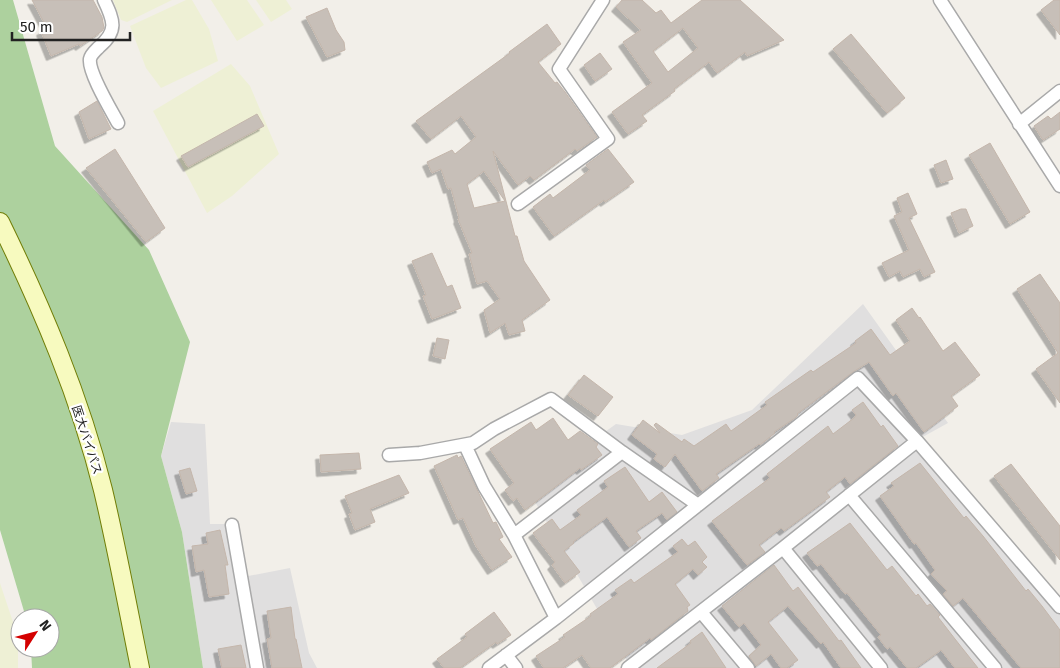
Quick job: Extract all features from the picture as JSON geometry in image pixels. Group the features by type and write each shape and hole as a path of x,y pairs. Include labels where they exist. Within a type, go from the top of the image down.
{"main road":[{"name":"医大バイパス","path":"0,222 48,324 92,452 103,490 140,668"}],"street":[{"path":"104,0 112,17 113,30 108,40 93,53 90,60 92,71 118,123"},
{"path":"518,204 608,139 559,69 603,0"},
{"path":"940,0 1060,186"},
{"path":"1019,124 1060,91"},
{"path":"489,668 556,618 858,378 917,441 1060,607"},
{"path":"389,455 420,453 473,443 551,399 698,505"},
{"path":"630,667 917,441"},
{"path":"465,445 484,486 514,535 556,618"},
{"path":"514,535 622,452"},
{"path":"849,495 995,668"},
{"path":"232,525 257,668"},
{"path":"783,548 881,668"},
{"path":"701,612 748,668"},
{"path":"506,655 516,668"}],"shaded area":[{"path":"863,304 948,423 919,439 629,664 527,488 616,424 682,435 752,410"},
{"path":"171,422 205,424 210,524 229,524 255,668 203,668 182,532 161,456"},
{"path":"917,446 1060,612 1060,668 884,668 787,550"},
{"path":"782,554 877,668 635,668"},
{"path":"290,568 309,653 317,668 260,668 243,577"}],"green space":[{"path":"0,0 13,0 55,146 149,250 190,342 161,456 182,532 203,668 32,668 32,658 60,658 60,608 23,608 0,530"},
{"path":"113,0 172,0 127,22 121,20"},
{"path":"186,0 192,0 209,29 218,61 161,88 146,68 130,26"},
{"path":"211,0 247,0 264,25 237,41"},
{"path":"256,0 286,0 292,9 271,22"},
{"path":"231,64 250,86 279,154 232,196 207,213 153,111"},
{"path":"0,583 10,613 10,658 18,658 18,668 0,668"}],"building":[{"path":"32,0 93,0 102,17 104,28 80,46 79,44 51,56 41,31 47,28"},
{"path":"622,0 642,0 656,13 661,10 671,23 702,0 740,0 784,40 747,56 745,52 717,73 709,62 674,89 675,91 642,115 647,121 628,134 612,112 652,83 623,42 641,30 616,7","holes":["683,28 698,48 668,72 653,51"]},
{"path":"1054,0 1060,0 1060,35 1041,10"},
{"path":"327,8 336,30 344,42 345,50 327,57 306,17"},
{"path":"547,24 561,44 538,62 565,92 597,137 577,151 575,149 534,180 530,176 518,185 493,151 515,236 517,236 524,261 550,300 522,320 525,331 509,335 505,323 490,333 484,310 500,299 487,281 477,284 469,254 472,253 458,219 451,188 448,189 441,169 432,173 427,162 452,150 455,154 476,137 461,116 431,139 416,121","holes":["484,171 505,201 474,208 467,184"]},
{"path":"851,34 905,98 887,113 833,49"},
{"path":"600,53 612,69 595,81 584,65"},
{"path":"97,101 111,129 89,139 79,112"},
{"path":"1060,112 1060,129 1043,140 1034,126 1048,116 1051,119"},
{"path":"257,114 264,126 188,167 181,156"},
{"path":"990,143 1030,212 1010,224 969,155"},
{"path":"115,149 165,228 146,242 86,168"},
{"path":"608,149 634,182 605,202 604,200 554,236 533,207 550,194 553,198 590,170 586,165"},
{"path":"946,160 953,179 941,183 934,165"},
{"path":"908,193 917,214 909,218 935,272 924,277 920,269 903,277 900,271 889,277 882,263 909,250 894,216 902,212 897,198"},
{"path":"966,209 973,226 959,233 951,213"},
{"path":"432,253 447,287 452,285 461,308 432,319 423,296 426,295 412,261"},
{"path":"1040,274 1060,303 1060,403 1036,369 1058,353 1017,289"},
{"path":"912,308 943,351 955,342 980,375 951,396 958,406 924,432 896,393 893,396 869,362 797,414 795,418 774,432 760,445 716,474 719,478 702,491 675,454 665,467 654,459 657,454 632,435 643,420 660,433 654,425 656,423 682,442 684,439 694,446 726,424 731,431 767,405 765,402 811,370 813,372 856,343 855,341 871,329 890,355 910,341 896,320"},
{"path":"437,338 449,340 445,359 433,356"},
{"path":"584,375 613,397 598,416 568,395"},
{"path":"863,402 898,446 850,484 845,477 826,492 830,497 784,531 781,528 759,545 765,552 747,565 712,521 770,478 767,474 828,426 833,434 854,418 856,415 852,410"},
{"path":"553,418 568,440 580,431 598,444 596,447 602,455 581,470 580,468 525,510 517,498 513,501 505,490 514,483 490,449 531,422 536,430"},
{"path":"359,453 361,469 321,472 320,455"},
{"path":"457,455 458,458 461,456 493,523 496,522 503,537 499,539 512,557 492,570 476,546 463,518 458,520 434,466"},
{"path":"920,463 964,518 966,516 983,536 1026,591 1028,589 1060,630 1060,668 1021,668 963,598 953,606 943,594 947,591 931,574 935,570 880,496 894,486 891,483"},
{"path":"1011,464 1060,526 1060,560 994,476"},
{"path":"625,467 649,502 662,492 677,512 667,520 662,513 636,531 641,538 629,547 607,517 564,551 580,572 565,583 552,565 555,562 533,533 552,519 560,530 581,515 577,510 608,487 604,481"},
{"path":"190,468 197,491 186,494 179,471"},
{"path":"399,475 409,493 370,509 375,522 355,530 349,514 352,513 345,496"},
{"path":"850,523 887,570 892,566 916,596 918,594 927,606 930,604 940,615 938,617 978,668 955,668 941,650 916,668 907,668 890,647 887,649 878,637 881,635 847,593 845,594 821,564 817,566 807,553"},
{"path":"220,530 228,565 225,565 229,594 209,597 204,570 196,572 192,546 208,544 206,533"},
{"path":"682,539 688,546 695,541 707,557 702,562 707,567 698,575 693,569 675,584 690,605 687,607 688,611 651,640 650,638 610,668 591,668 582,655 563,668 544,668 536,656 565,637 563,635 591,616 590,614 618,594 615,590 631,579 634,583 678,552 673,546"},
{"path":"774,565 793,591 798,587 861,668 841,668 823,642 821,644 788,606 768,622 798,660 787,668 781,668 771,654 756,666 749,656 761,645 744,623 739,627 722,606"},
{"path":"291,607 295,639 302,668 272,668 267,639 271,638 267,611"},
{"path":"494,612 511,635 497,644 496,642 460,668 444,668 437,659 467,637 465,634"},
{"path":"702,632 726,668 657,668 691,643 690,641"},
{"path":"241,645 246,668 222,668 218,649"}]}
